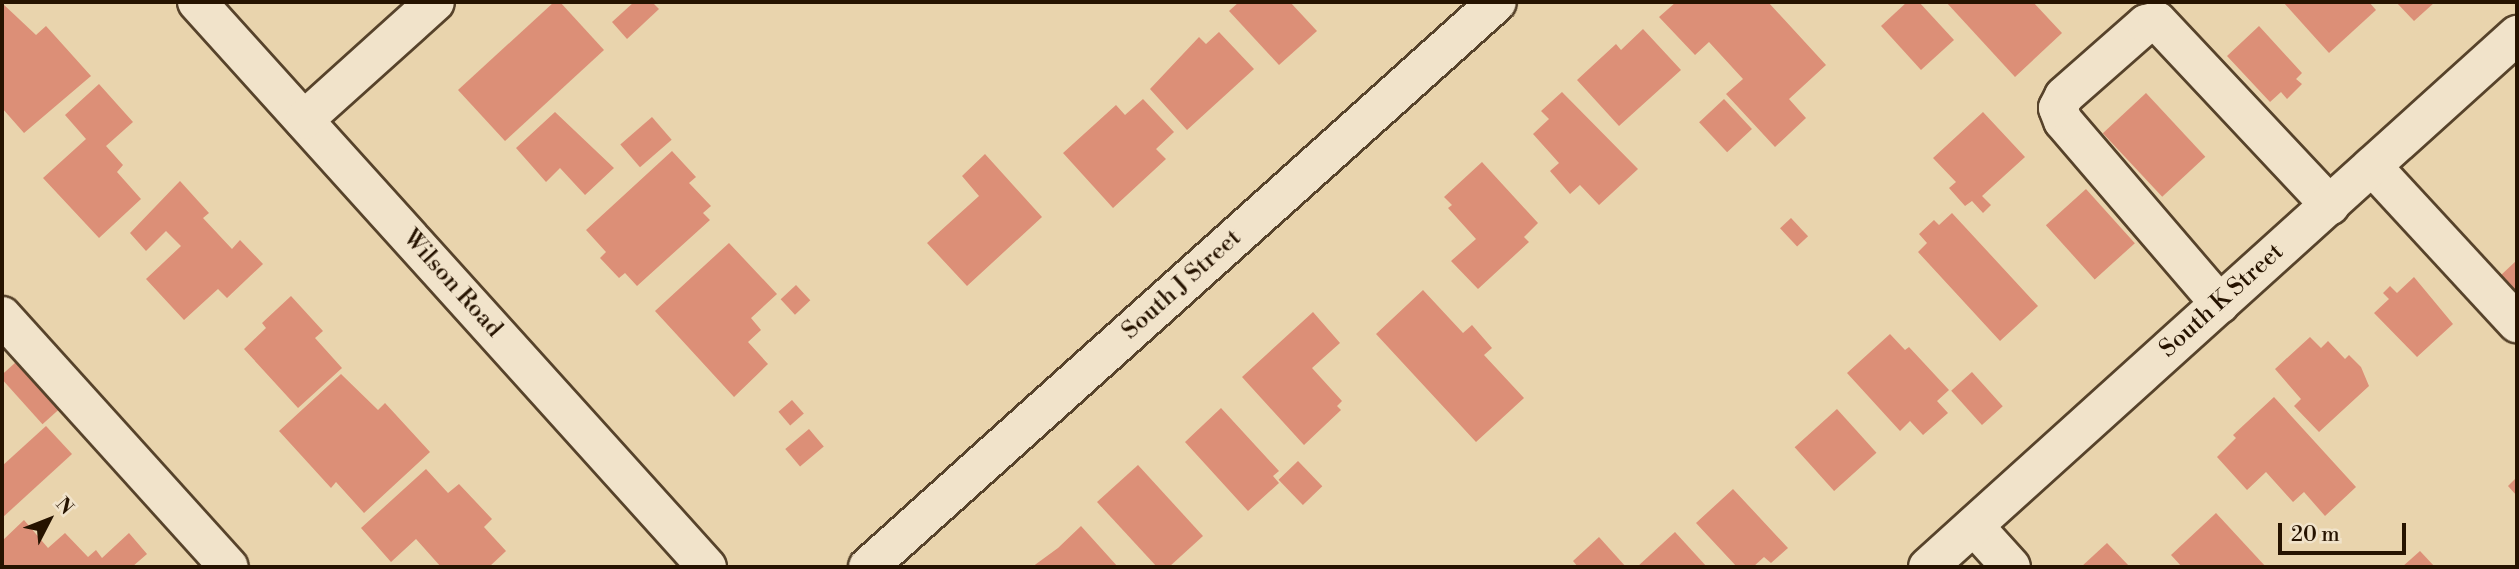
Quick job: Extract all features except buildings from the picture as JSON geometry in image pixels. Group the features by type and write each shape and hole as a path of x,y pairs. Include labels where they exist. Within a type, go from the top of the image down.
{"street":[{"name":"Wilson Road","path":"197,2 707,567"},
{"path":"304,120 435,2"},
{"name":"South J Street","path":"867,567 1497,2"},
{"path":"2220,304 2063,121 2058,108 2064,96 2146,24 2157,21 2330,205"},
{"name":"South K Street","path":"1928,567 2517,35"},
{"path":"2372,166 2517,323"},
{"path":"2,316 229,567"},
{"path":"1974,526 2011,567"}]}
